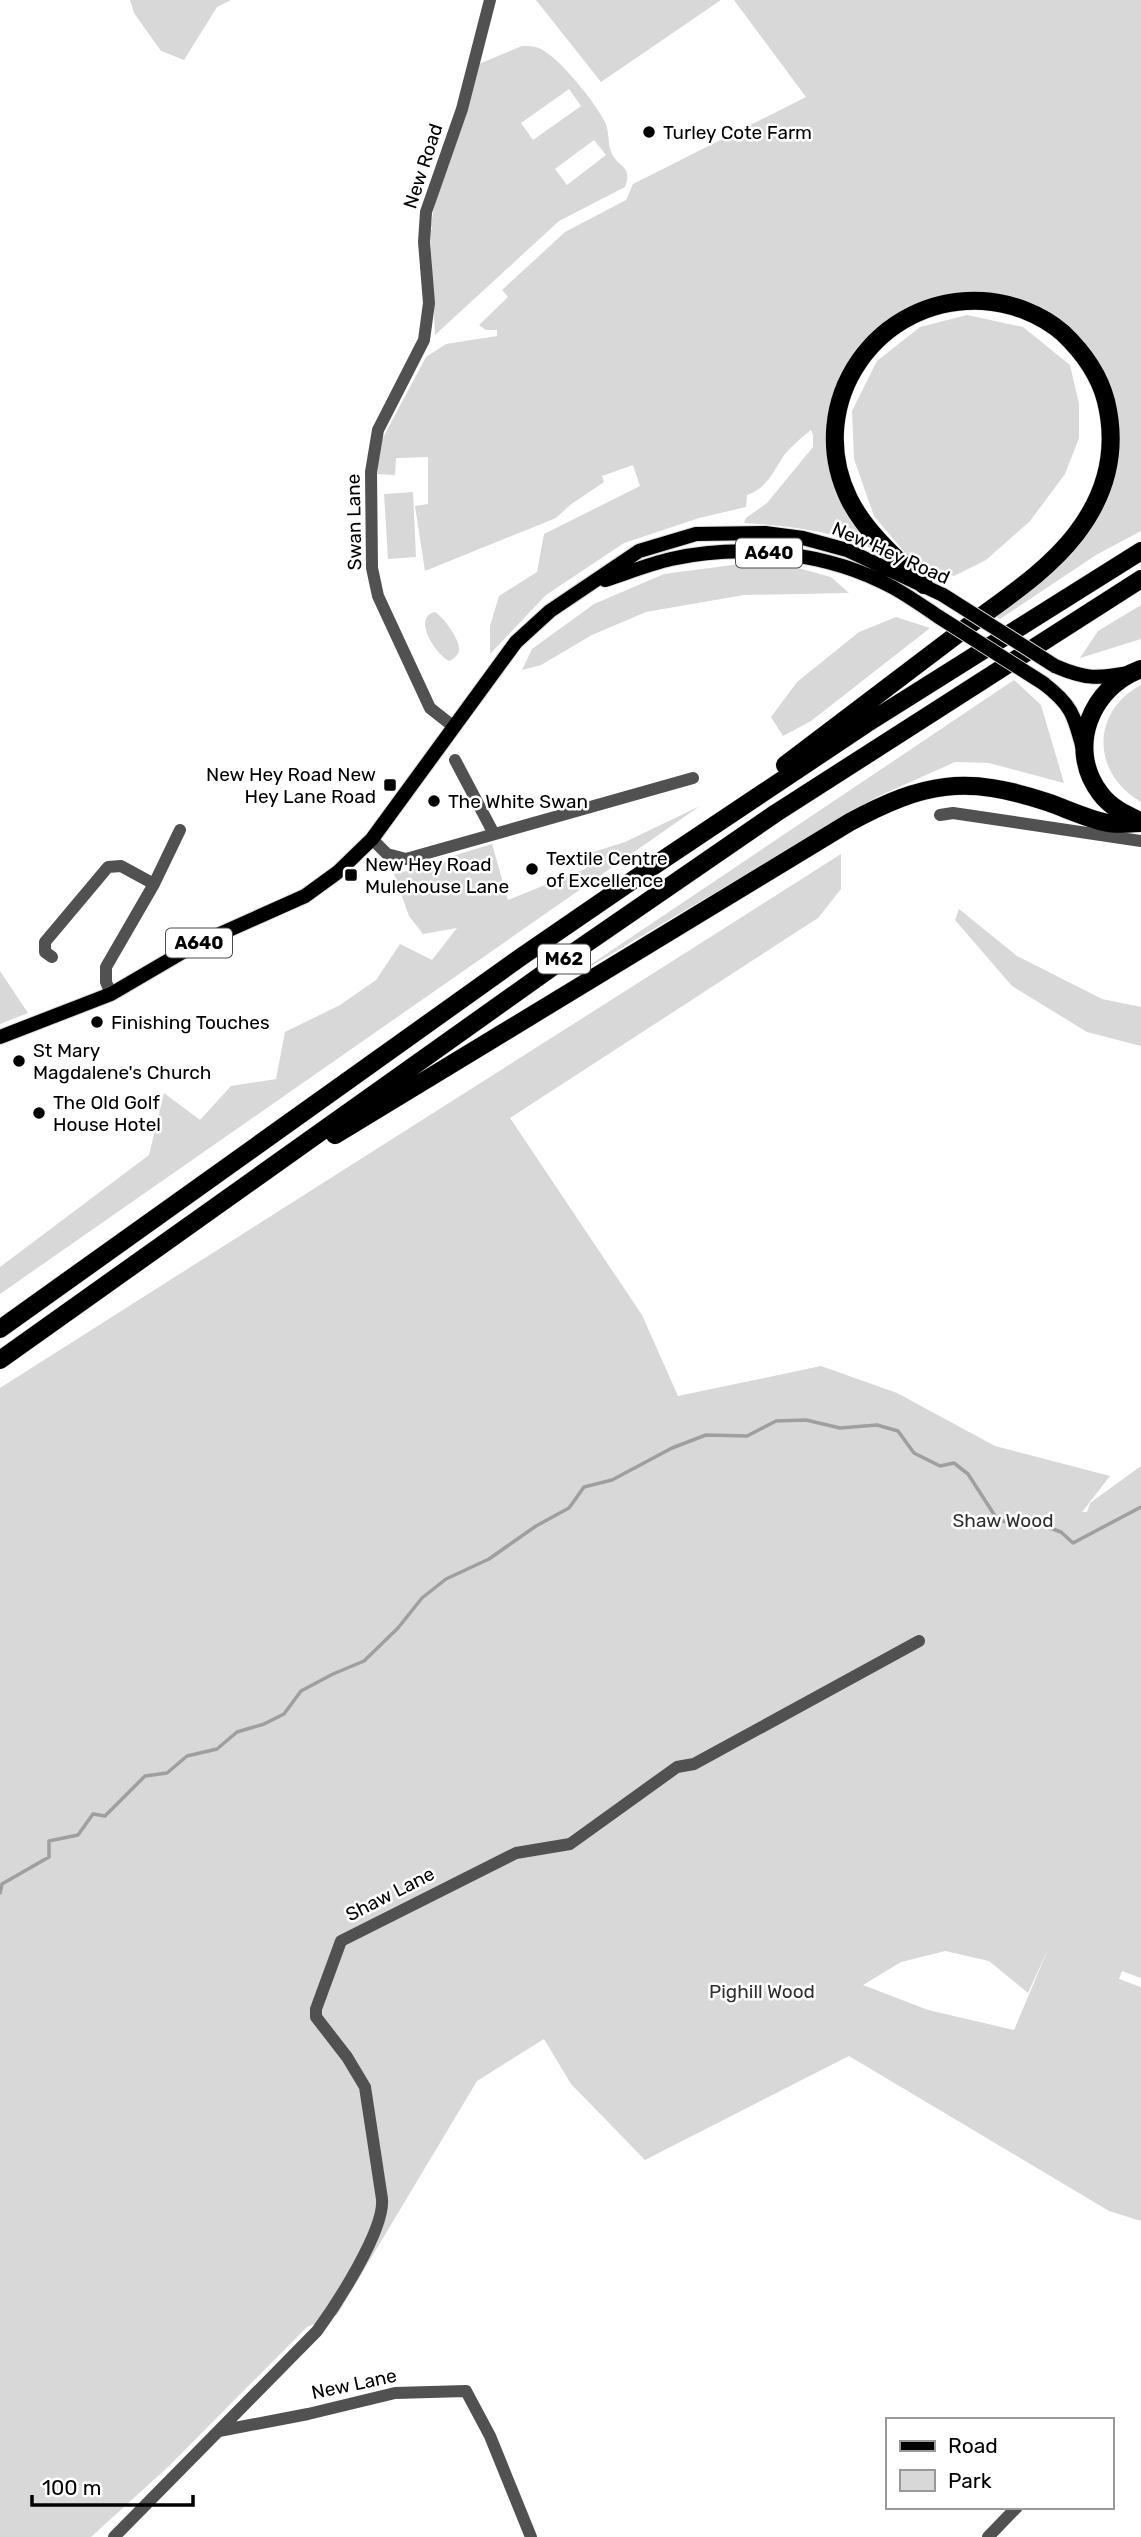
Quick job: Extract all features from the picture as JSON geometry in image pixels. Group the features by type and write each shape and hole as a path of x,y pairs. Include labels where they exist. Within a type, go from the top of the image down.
{"highway":[{"path":"654,865 1037,574 1075,535 1093,508 1106,479 1111,455 1112,435 1105,396 1097,376 1074,343 1056,328 1018,308 995,302 956,301 911,315 886,331 870,346 856,364 839,402 835,427 836,452 839,472 848,497 883,546 924,584"},
{"name":"M62","path":"0,1329 654,865 866,724 1141,551"},
{"name":"M62","path":"0,1360 561,961 776,813 1141,579"},
{"name":"A640","path":"1135,671 1111,685 1096,703 1087,723 1084,754 1090,775 1100,794 1115,809 1141,822"},
{"path":"210,1211 850,822 905,795 928,788 987,786 1014,791 1110,824 1141,822"}],"main road":[{"name":"New Hey Road","path":"0,1037 111,994 193,946 304,895 338,872 372,839 516,642 550,611 639,551 696,534 765,533 803,538 847,550 924,584 1055,667 1077,676 1102,678 1135,671"},
{"name":"New Hey Road","path":"588,585 671,559 712,553 754,551 797,556 842,566 892,587 1059,695 1073,712 1084,754"}],"street":[{"name":"New Road","path":"422,346 429,303 424,242 426,212 463,109 490,0"},
{"name":"Swan Lane","path":"422,346 378,430 371,472 372,568 378,596 430,708 454,727"},
{"path":"454,760 494,834"},
{"path":"372,839 387,854 406,859 693,778"},
{"path":"940,815 953,813 1141,841"},
{"path":"111,994 106,982 106,967 154,884 180,830"},
{"path":"52,957 45,952 45,942 107,867 121,866 154,884"},
{"name":"Shaw Lane","path":"219,2431 317,2330 339,2301 372,2237 383,2207 365,2087 347,2057 316,2017 316,2009 341,1941 516,1853 570,1844 677,1767 694,1764 919,1641"},
{"name":"New Lane","path":"219,2431 308,2414 395,2393 466,2391 490,2436 531,2537"},
{"path":"114,2537 219,2431"},
{"path":"988,2537 1015,2509"}],"green space":[{"path":"130,0 231,0 217,7 184,60 161,51 134,13"},
{"path":"536,0 721,0 601,82"},
{"path":"734,0 1141,0 1141,531 1096,555 1000,619 991,614 1098,509 1107,389 1025,304 908,309 884,323 864,341 845,368 831,400 827,420 828,461 836,490 844,507 876,550 811,530 744,523 746,518 767,503 813,447 811,430 785,454 765,483 747,495 746,507 699,518 624,543 546,595 490,654 490,626 499,596 537,572 544,534 640,486 633,465 602,476 604,482 556,518 425,571 415,506 428,504 428,457 396,458 395,475 377,474 378,447 426,357 446,344 497,336 497,330 486,330 479,325 508,297 502,290 565,232 626,200 633,184 806,97"},
{"path":"522,46 537,47 547,53 576,81 600,113 607,126 610,150 626,171 627,180 625,187 559,221 435,335 430,230 435,202 479,64","holes":["569,89 581,106 533,140 521,123","594,140 606,155 567,185 555,169"]},
{"path":"967,315 1023,327 1070,365 1079,404 1079,438 1065,474 1030,521 986,560 954,576 910,559 874,516 854,459 852,411 877,361 920,327"},
{"path":"413,492 416,557 388,559 384,494"},
{"path":"740,564 791,566 831,577 849,593 744,595 646,612 592,635 541,665 522,670 532,649 594,604 664,574"},
{"path":"1141,605 1141,639 1080,658 1098,631"},
{"path":"434,612 446,622 459,645 458,654 449,661 428,636 425,622"},
{"path":"896,617 930,628 811,721 783,736 771,717 797,682 859,632"},
{"path":"1014,680 1041,705 1064,783 989,763 955,762 877,797 569,979"},
{"path":"1141,685 1141,802 1113,776 1106,760 1104,743 1106,727 1113,711 1124,697"},
{"path":"700,806 0,1294 0,1267 149,1155 164,1093 200,1120 231,1086 276,1079 285,1032 340,1005 376,980 400,944 432,960 457,928 423,934 409,916 394,874 448,861 449,857 492,844 508,900 587,868 593,852 625,842"},
{"path":"841,854 841,889 818,918 510,1118 642,1315 678,1396 821,1366 897,1393 995,1446 1110,1476 1082,1512 1087,1512 1090,1503 1141,1466 1141,1978 1122,1971 1119,1979 1141,1987 1141,2221 1109,2211 849,2056 645,2160 571,2084 544,2039 477,2081 337,2315 307,2327 169,2466 91,2537 0,2537 0,1388","holes":["1049,1947 1014,2030 928,2010 863,1985 901,1962 945,1951 989,1961 1028,1993"]},
{"path":"959,909 1017,956 1102,999 1141,1007 1141,1046 1087,1032 1012,986 955,920"},
{"path":"0,971 28,1013 0,1024"}],"waterway":[{"path":"0,1893 2,1884 49,1857 49,1841 78,1835 93,1814 105,1816 145,1776 167,1773 187,1756 217,1749 237,1732 264,1724 284,1714 301,1691 364,1661 398,1628 422,1598 446,1579 489,1559 536,1526 569,1508 584,1487 612,1480 672,1448 706,1435 747,1436 776,1421 806,1420 840,1428 877,1425 898,1431 914,1453 940,1466 954,1463 968,1474 997,1519 1022,1527 1045,1526 1061,1532 1073,1543 1141,1507"}],"place":[{"name":"Turley Cote Farm","path":"649,132"},
{"name":"New Hey Road New Hey Lane Road","path":"390,785"},
{"name":"The White Swan","path":"434,801"},
{"name":"Textile Centre of Excellence","path":"532,869"},
{"name":"New Hey Road Mulehouse Lane","path":"351,875"},
{"name":"Finishing Touches","path":"97,1022"},
{"name":"St Mary Magdalene's Church","path":"19,1061"},
{"name":"The Old Golf House Hotel","path":"39,1113"}],"park label":[{"name":"Shaw Wood","path":"1003,1520"},
{"name":"Pighill Wood","path":"762,1991"}]}
